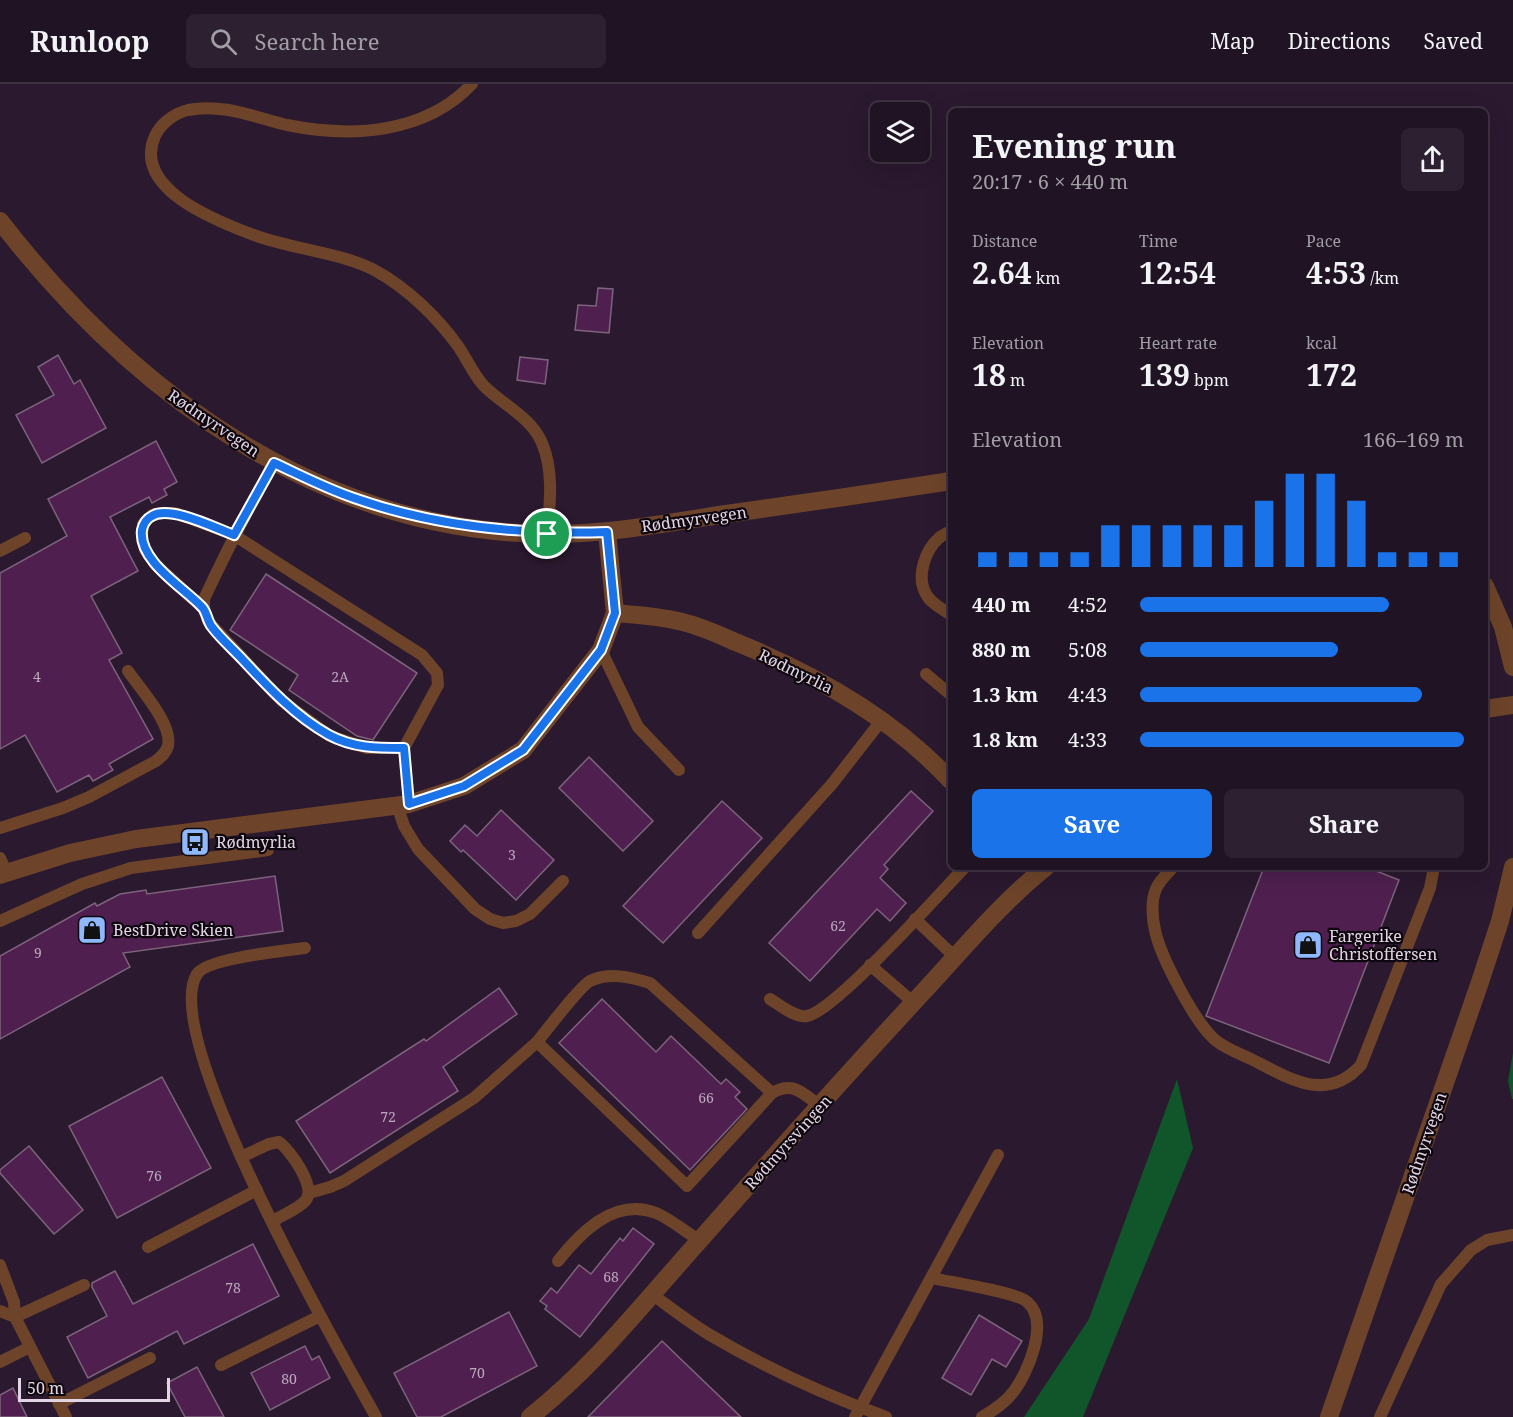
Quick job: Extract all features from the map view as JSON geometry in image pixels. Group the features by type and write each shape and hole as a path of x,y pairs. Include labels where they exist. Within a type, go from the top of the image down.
{"street":[{"name":"Rødmyrvegen","path":"0,221 68,303 144,373 193,410 237,441 274,463 352,497 395,511 471,527 547,534 607,532 948,481"},
{"path":"2,869 136,838 403,805 464,786 523,750 601,650 615,613 607,532"},
{"path":"1488,592 1511,648 1513,667"},
{"name":"Rødmyrlia","path":"615,613 681,621 801,671 840,693 881,721 916,748 948,779"},
{"path":"1488,709 1513,705"},
{"name":"Rødmyrvegen","path":"1329,1417 1479,985 1500,921 1513,867"},
{"name":"Rødmyrsvingen","path":"531,1417 585,1369 820,1106 1037,870"}],"lane":[{"path":"472,84 458,99 432,113 399,126 366,132 330,132 205,107 184,111 168,119 156,133 150,149 153,168 163,185 186,203 223,223 258,237 349,260 375,271 422,306 459,346 484,386 531,425 542,442 548,460 550,485 547,534"},
{"path":"204,609 204,599 234,535 274,463"},
{"path":"404,748 367,748 330,736 281,700 213,628 204,609 156,565 145,550 142,537 143,524 152,515 175,513 234,535 422,655 434,667 438,685 404,748 404,826 418,849 475,909 490,919 503,922 516,921 530,914 563,881"},
{"path":"948,532 939,537 928,551 922,581 925,594 931,602 948,613"},
{"path":"0,551 25,538"},
{"path":"601,650 638,727 679,770"},
{"path":"0,828 63,808 89,797 156,761 165,753 168,746 165,724 128,671"},
{"path":"926,674 948,692"},
{"path":"698,933 832,784 881,721"},
{"path":"187,831 192,860"},
{"path":"0,921 102,876 131,868 268,850"},
{"path":"770,999 800,1016 808,1016 820,1011 870,965 962,870"},
{"path":"1171,870 1156,890 1152,909 1155,930 1161,950 1204,1029 1216,1041 1292,1080 1324,1086 1351,1077 1361,1065 1430,888 1433,870"},
{"path":"915,919 955,957"},
{"path":"305,948 218,962 203,967 197,973 190,995 203,1063 241,1157 320,1317 376,1417"},
{"path":"870,965 914,1003"},
{"path":"309,1193 344,1181 474,1098 537,1042 588,982 609,975 650,983 772,1093"},
{"path":"537,1042 687,1186 772,1093 783,1087 795,1088 820,1106"},
{"path":"241,1157 269,1144 279,1142 288,1149 308,1183 309,1193 305,1200 273,1221"},
{"path":"858,1412 998,1155"},
{"path":"148,1247 257,1190"},
{"path":"558,1261 578,1237 596,1222 616,1212 637,1210 656,1213 699,1240"},
{"path":"1380,1417 1441,1284 1471,1250 1487,1240 1513,1234"},
{"path":"0,1265 14,1302 15,1317 66,1417"},
{"path":"932,1278 1009,1295 1025,1300 1032,1308 1037,1323 1036,1337 1024,1374 1013,1392 999,1407 982,1417"},
{"path":"0,1311 15,1317 84,1285"},
{"path":"652,1295 707,1333 753,1360 858,1412 886,1417"},
{"path":"221,1365 320,1317"},
{"path":"0,1362 30,1347"},
{"path":"59,1404 150,1358"}],"green space":[{"path":"1513,1053 1513,1099 1512,1099 1508,1081"},
{"path":"1177,1079 1193,1148 1083,1417 1024,1417 1089,1319"}],"building":[{"path":"598,288 613,289 609,333 575,330 578,305 596,306"},
{"path":"58,355 74,384 80,380 106,428 42,463 16,415 54,395 38,367"},
{"path":"520,357 548,360 545,384 517,380"},
{"path":"156,441 177,482 164,489 167,495 152,503 149,497 110,517 138,571 91,596 122,653 109,660 153,739 109,764 113,770 93,781 89,775 57,792 25,735 0,749 0,573 67,536 48,499"},
{"path":"266,574 417,673 373,740 357,736 289,690 298,675 230,630"},
{"path":"589,757 653,821 623,851 559,788"},
{"path":"911,791 933,811 884,865 888,869 880,878 906,903 890,921 877,909 810,981 769,943"},
{"path":"722,801 762,838 663,943 623,906"},
{"path":"501,810 554,860 516,900 463,850 461,852 450,841 465,825 477,836"},
{"path":"1263,870 1374,870 1399,880 1329,1063 1206,1016"},
{"path":"275,876 283,931 123,953 130,967 0,1039 0,956 95,903 97,906 120,894 146,890 147,894"},
{"path":"499,988 517,1014 443,1067 458,1091 330,1173 296,1121 424,1039 426,1041"},
{"path":"602,999 656,1052 671,1036 721,1084 726,1079 740,1092 735,1097 747,1109 690,1170 559,1043"},
{"path":"162,1077 211,1168 117,1218 69,1126"},
{"path":"29,1146 83,1210 54,1234 0,1173 0,1170"},
{"path":"633,1228 654,1244 580,1337 545,1309 547,1306 540,1301 551,1288 557,1293 579,1265 591,1274 620,1238 623,1241"},
{"path":"253,1244 279,1296 184,1344 177,1331 88,1378 67,1337 107,1316 92,1283 115,1271 133,1304"},
{"path":"509,1312 537,1366 441,1417 417,1417 394,1373"},
{"path":"979,1315 1022,1341 1006,1367 992,1359 971,1395 942,1378"},
{"path":"662,1341 741,1417 588,1417"},
{"path":"305,1346 312,1360 319,1356 330,1378 270,1410 251,1373"},
{"path":"197,1367 224,1417 185,1417 167,1383"},
{"path":"13,1388 27,1417 0,1417 0,1395"}],"place":[{"name":"Rødmyrlia","path":"195,842"},
{"name":"BestDrive Skien","path":"92,930"},
{"name":"Fargerike Christoffersen","path":"1308,945"}],"route":[{"path":"274,463 352,497 395,511 471,527 547,534 607,532 615,613 601,650 523,750 464,786 409,804 404,748 367,748 330,736 300,716 281,700 213,628 204,609 156,565 145,550 142,537 143,524 152,515 163,513 175,513 234,535 274,463"}]}
